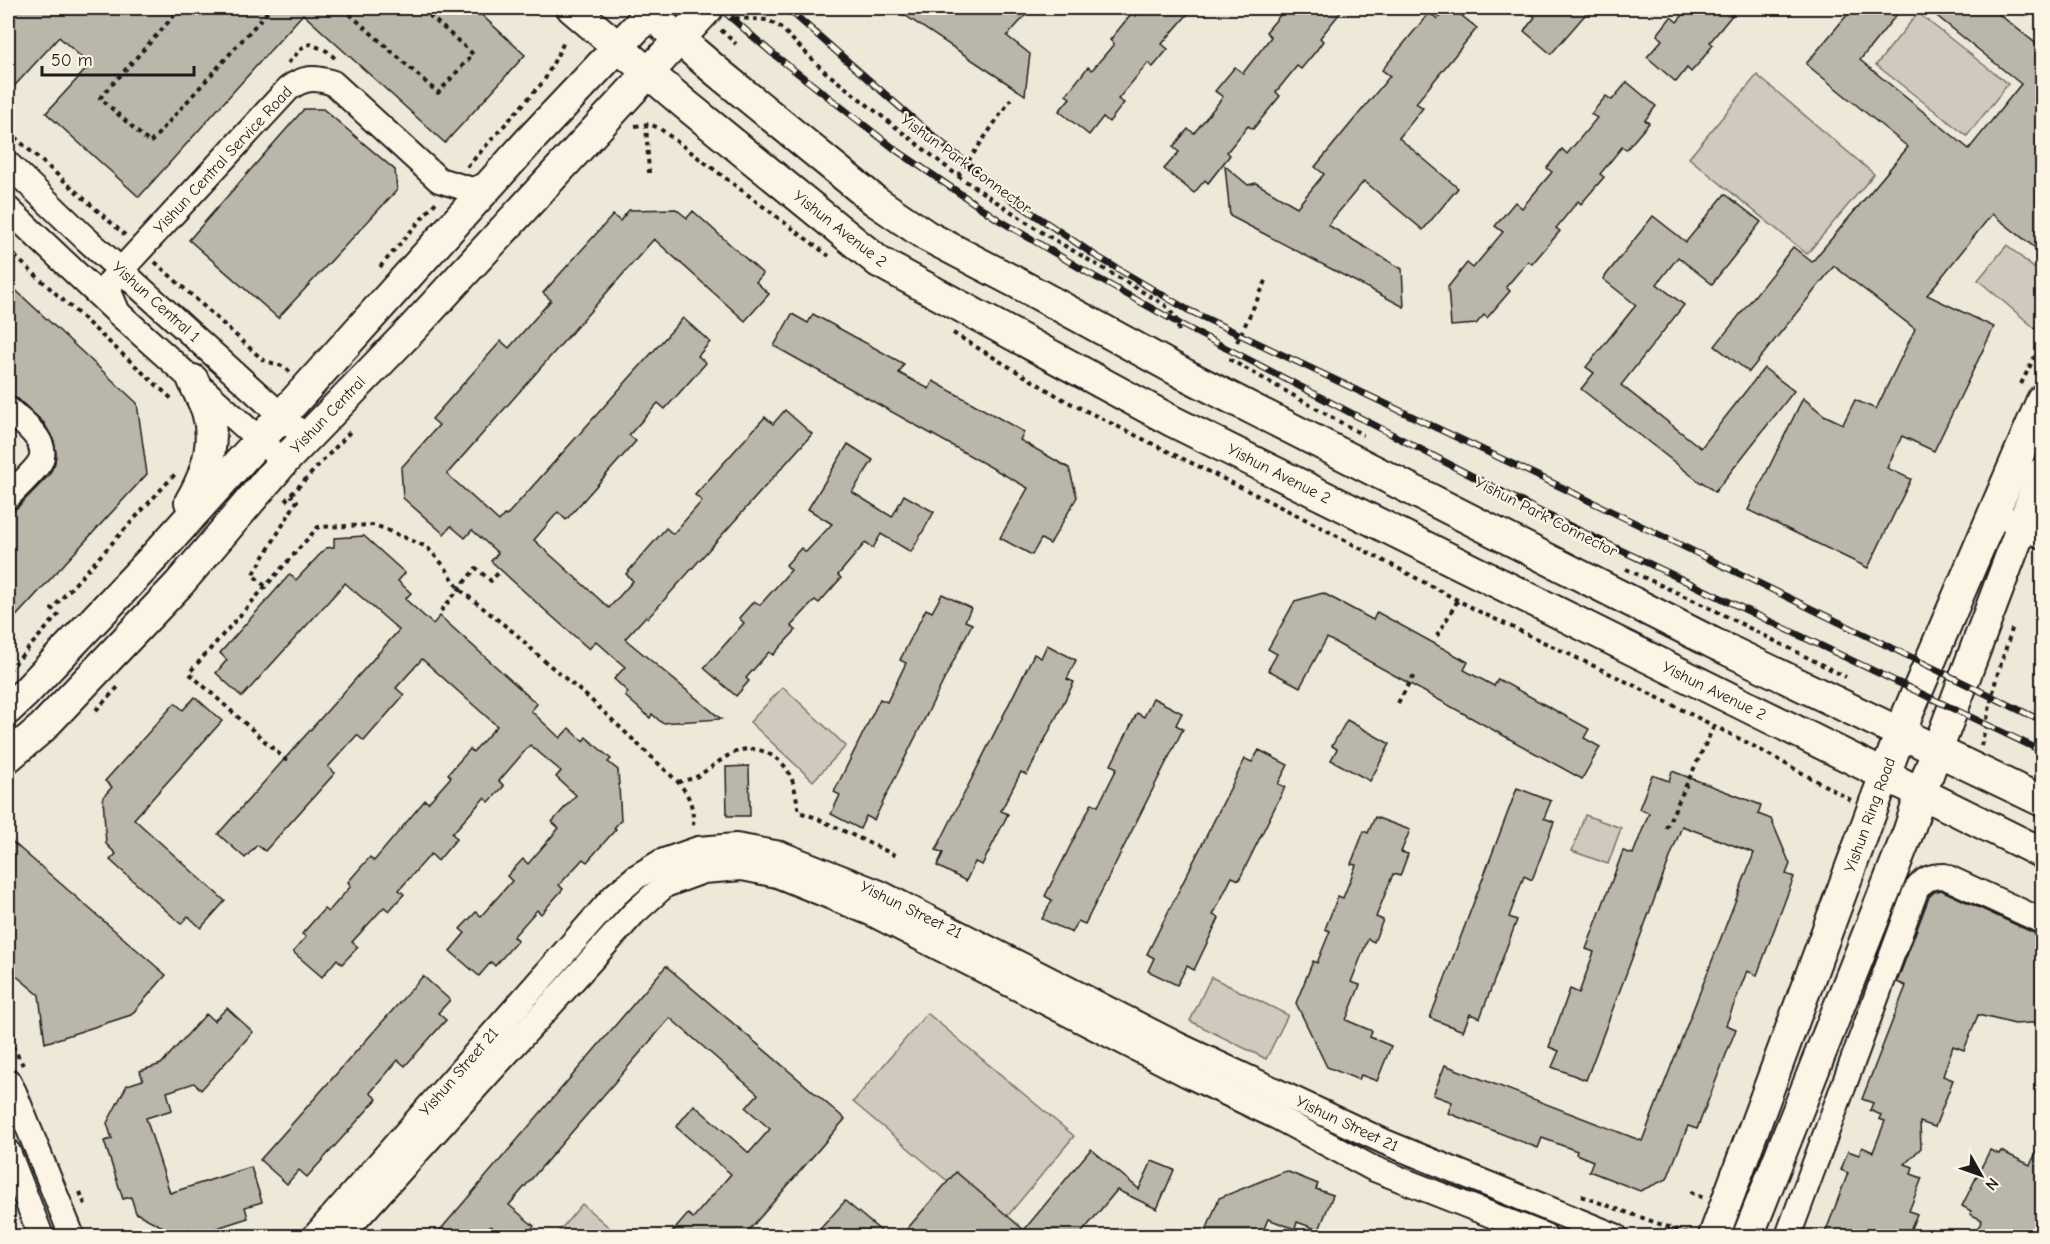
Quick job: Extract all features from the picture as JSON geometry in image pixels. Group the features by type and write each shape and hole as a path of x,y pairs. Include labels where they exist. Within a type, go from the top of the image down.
{"main road":[{"name":"Yishun Avenue 2","path":"572,8 879,262 1172,421 2043,853"},
{"name":"Yishun Central","path":"8,757 42,728 179,584 284,461 414,327 708,8"},
{"name":"Yishun Central","path":"8,709 156,555 490,184 618,48 649,10"},
{"path":"649,10 679,39 874,200 927,236 953,258 960,268 967,294 963,308"},
{"path":"927,236 1186,375 1711,642 2043,801"},
{"path":"156,555 200,484 209,461 209,422 206,410 186,393"},
{"name":"Yishun Ring Road","path":"1701,1235 1901,733 2043,400"},
{"path":"1748,1236 1909,830 1937,750 2032,532 2043,473"}],"street":[{"name":"Yishun Central Service Road","path":"118,312 110,294 110,282 120,269 288,89 307,78 333,83 439,180 472,190 490,184"},
{"name":"Yishun Central 1","path":"8,164 306,438"},
{"name":"Yishun Central 1","path":"8,209 118,312 186,393 260,439 284,461"},
{"path":"8,409 34,434 42,447 41,461 8,497"},
{"path":"1994,513 2032,532"},
{"name":"Yishun Street 21","path":"315,1236 615,895 636,877 660,862 698,849 736,846 781,854 1193,1065 1277,1117 1372,1168 1545,1236"},
{"name":"Yishun Street 21","path":"341,1236 626,922 665,885 703,871 742,868 777,875 876,903"},
{"path":"1788,1236 1916,890 1923,880 1932,876 1944,876 2043,921"},
{"name":"Yishun Street 21","path":"1193,1065 1615,1236"},
{"path":"8,1081 72,1236"},
{"path":"1372,1168 1385,1142"},
{"path":"8,1152 41,1236"}],"path":[{"path":"181,8 100,98 150,142 271,8"},
{"path":"343,8 438,93 473,54 421,8"},
{"name":"Yishun Park Connector","path":"741,8 737,18 767,20 779,26 823,70 958,176 1043,233 1165,305 1176,318 1179,332"},
{"path":"378,269 544,81 564,42"},
{"path":"281,70 310,44 327,51 344,67"},
{"path":"958,176 1011,99"},
{"path":"646,124 649,173"},
{"path":"8,130 36,157 143,245 263,360 285,367 293,364"},
{"path":"8,250 186,393"},
{"path":"1237,342 1266,281"},
{"path":"1229,359 1364,435"},
{"path":"8,671 58,615 52,609 179,469"},
{"path":"265,586 253,575 297,501 291,495"},
{"path":"287,761 189,673 318,527 375,525 427,547 445,567 459,589 518,635 590,699 687,792 694,810 693,832 703,831"},
{"name":"Yishun Park Connector","path":"1617,566 1633,571 1702,604 1853,681"},
{"path":"441,611 476,568 491,581 498,573"},
{"path":"1437,636 1458,600"},
{"path":"1980,753 1996,679 2013,624"},
{"path":"1398,703 1414,675"},
{"path":"1666,828 1714,726"},
{"path":"678,782 694,777 736,751 757,748 774,756 786,767 795,785 799,812 899,856"},
{"path":"1690,1192 1702,1197"},
{"path":"1571,1193 1701,1235"}],"shaded area":[{"path":"1918,13 2008,84 1967,136 1876,65"},
{"path":"1757,75 1874,174 1807,254 1689,158"},
{"path":"2007,245 2042,275 2042,324 2037,330 1978,280"},
{"path":"783,687 846,746 813,781 750,722"},
{"path":"1585,815 1621,828 1608,864 1572,851"},
{"path":"1211,977 1288,1015 1266,1059 1190,1021"},
{"path":"927,1013 1074,1136 1000,1225 853,1102"},
{"path":"582,1204 619,1236 555,1236"}],"building":[{"path":"8,8 474,8 525,55 445,143 303,14 139,197 46,113 90,65 59,37 8,93"},
{"path":"894,8 1032,8 1007,36 1030,54 1025,95"},
{"path":"1143,8 1193,8 1162,44 1168,49 1153,67 1148,63 1118,99 1124,103 1109,122 1103,117 1089,135 1059,111 1070,98 1066,95 1088,67 1092,70 1114,44 1110,40 1132,13 1136,16"},
{"path":"1286,8 1344,8 1320,38 1323,41 1316,51 1301,69 1297,66 1276,92 1280,96 1253,129 1248,126 1227,152 1230,155 1208,183 1205,180 1194,193 1164,169 1179,152 1173,147 1188,129 1194,133 1223,97 1215,91 1235,67 1243,73 1271,37 1266,32"},
{"path":"1447,8 1452,8 1477,28 1416,103 1423,108 1399,138 1458,188 1423,230 1364,181 1328,225 1402,269 1404,307 1230,216 1225,166 1248,185 1256,183 1297,207 1324,174 1315,167 1390,76 1382,70 1429,13 1438,19"},
{"path":"1524,8 1591,8 1551,54 1524,31 1535,17"},
{"path":"1689,8 1738,8 1710,42 1713,45 1699,63 1691,72 1687,68 1676,82 1647,57 1662,40 1657,35 1671,17 1677,22"},
{"path":"1853,8 1902,8 1860,60 1969,149 2021,84 1927,8 1991,8 2043,49 2043,254 1992,214 1927,295 1994,327 1934,451 1902,436 1887,468 1911,479 1868,568 1748,510 1803,398 1824,415 1843,424 1855,400 1876,409 1915,329 1834,266 1749,372 1715,346 1793,247 1812,262 1908,147 1806,64"},
{"path":"1627,82 1656,106 1645,120 1649,123 1626,150 1622,147 1600,174 1604,177 1581,204 1578,201 1556,228 1560,231 1532,264 1528,261 1506,287 1510,291 1487,318 1484,315 1476,324 1451,326 1448,287 1467,263 1473,268 1503,232 1495,226 1515,202 1522,208 1552,172 1547,168 1562,149 1567,154 1597,118 1591,114 1606,96 1612,100"},
{"path":"304,109 323,109 395,170 397,190 278,318 189,240"},
{"path":"1725,194 1761,222 1712,284 1678,257 1657,284 1684,305 1621,385 1701,448 1764,368 1794,391 1715,492 1581,389 1594,373 1586,367 1636,305 1603,279 1653,216 1686,242"},
{"path":"676,209 687,218 693,211 763,274 756,282 769,294 745,321 654,239 447,474 499,521 504,515 506,516 683,318 710,342 698,356 706,363 665,409 658,403 629,435 636,441 566,520 558,512 534,540 609,608 633,581 626,574 666,528 673,534 702,501 695,495 765,417 773,424 785,410 812,434 648,618 646,616 625,639 721,719 662,723 652,714 650,718 625,696 628,692 614,679 625,667 596,641 589,649 538,604 491,561 498,553 472,530 465,538 451,526 444,534 403,498 401,468 439,425 432,419 501,341 509,348 551,300 543,293 613,215 620,221 629,210"},
{"path":"8,283 137,403 147,474 8,625 8,514 18,507 49,475 55,463 56,453 54,441 44,423 18,399 8,395"},
{"path":"792,314 808,323 813,314 904,364 899,373 929,389 933,381 1024,432 1020,440 1069,468 1077,497 1050,544 1041,539 1032,555 1000,538 1028,488 774,346"},
{"path":"848,444 873,460 852,492 892,517 904,495 934,512 911,552 881,534 873,548 865,543 838,575 841,578 819,603 815,600 791,626 796,630 773,655 769,652 746,678 749,681 736,696 704,668 744,623 739,618 754,601 760,605 791,570 786,565 801,548 806,552 832,524 808,509"},
{"path":"364,536 405,573 398,581 411,593 405,599 433,624 440,616 537,704 531,711 560,738 569,728 583,741 586,737 611,759 608,762 618,770 621,820 614,828 616,829 587,862 583,859 559,885 563,889 541,914 537,910 513,937 518,940 495,966 491,962 479,976 450,951 465,933 460,929 476,912 481,916 512,881 507,876 523,859 528,864 559,828 552,822 576,795 556,777 561,771 530,745 499,781 504,786 489,802 484,798 452,834 457,838 438,861 431,854 399,890 404,894 389,911 384,907 352,942 358,947 342,964 337,959 322,977 293,952 306,937 302,934 324,909 328,912 351,886 348,882 370,857 374,861 425,800 428,803 451,777 448,774 470,749 473,752 497,726 422,659 396,688 404,695 364,741 357,735 328,767 335,773 265,851 257,845 245,858 218,834 399,630 345,583 242,697 216,673 227,660 220,653 290,574 296,580 326,548 334,547 334,538"},
{"path":"1323,593 1373,620 1377,612 1468,662 1464,670 1494,686 1498,679 1589,729 1584,738 1600,747 1582,779 1327,638 1300,687 1268,670 1277,654 1268,649 1295,601"},
{"path":"942,594 971,608 965,621 972,624 874,820 866,816 860,829 831,814 840,795 834,792 880,699 887,702 906,663 900,660 926,609 932,612"},
{"path":"1047,645 1076,660 1067,679 1074,682 1027,775 1021,772 1001,811 1008,814 982,865 975,862 966,881 937,866 943,853 936,850 1034,654 1041,658"},
{"path":"195,697 222,721 134,819 225,901 201,928 188,916 181,924 110,860 116,854 106,844 103,797 112,787 105,781 175,703 183,710"},
{"path":"1153,698 1182,713 1176,725 1183,729 1085,924 1078,921 1072,933 1042,919 1052,900 1045,896 1092,803 1098,806 1117,768 1111,765 1137,713 1144,717"},
{"path":"1347,720 1390,744 1370,781 1331,760 1337,749 1332,746"},
{"path":"1259,750 1288,765 1278,784 1285,787 1239,880 1232,877 1213,915 1219,918 1194,970 1187,966 1177,985 1148,971 1154,958 1147,954 1245,759 1252,762"},
{"path":"749,766 750,816 727,816 726,767"},
{"path":"1672,771 1761,805 1758,814 1771,819 1790,864 1786,874 1794,877 1757,975 1747,971 1726,1025 1736,1029 1697,1129 1688,1126 1667,1179 1640,1191 1589,1171 1593,1161 1576,1154 1577,1151 1542,1138 1538,1148 1448,1113 1452,1102 1433,1095 1445,1065 1642,1141 1754,853 1682,826 1586,1080 1552,1067 1559,1051 1549,1047 1570,989 1579,993 1594,952 1586,949 1623,851 1633,854 1649,813 1639,809 1652,775 1669,781"},
{"path":"1517,788 1551,801 1544,818 1554,822 1532,880 1524,876 1509,917 1517,920 1480,1018 1470,1014 1463,1031 1430,1018"},
{"path":"1375,817 1410,830 1401,852 1408,854 1400,876 1393,874 1376,917 1383,920 1374,942 1368,939 1351,982 1360,985 1346,1020 1372,1031 1370,1037 1391,1046 1377,1081 1361,1075 1359,1080 1327,1067 1296,1003 1313,961 1317,963 1330,931 1325,929 1338,896 1343,898 1356,865 1351,864 1364,831 1368,833"},
{"path":"8,838 166,975 131,1015 45,1043 39,995 8,969"},
{"path":"1941,890 2036,934 2043,935 2043,1022 2015,1024 1978,1015 1964,1050 1953,1046 1943,1076 1953,1080 1935,1127 1920,1122 1921,1148 1905,1164 1913,1167 1911,1174 1922,1178 1909,1211 1917,1214 1909,1233 1899,1229 1896,1236 1885,1232 1883,1236 1824,1236 1848,1173 1841,1170 1848,1151 1859,1155 1862,1147 1873,1152 1885,1121 1879,1119 1881,1115 1870,1110 1873,1103 1862,1099 1906,986 1897,982 1929,897"},
{"path":"666,966 845,1119 744,1236 669,1236 688,1214 693,1218 731,1174 676,1127 694,1105 749,1153 770,1129 746,1108 758,1094 670,1018 509,1205 534,1226 525,1236 503,1236 491,1226 482,1236 435,1236"},
{"path":"423,976 450,1000 438,1013 446,1020 405,1066 398,1060 370,1093 377,1099 307,1177 299,1170 287,1184 260,1160"},
{"path":"227,1008 253,1032 201,1090 194,1083 167,1092 172,1110 146,1118 170,1193 251,1167 262,1202 245,1207 248,1218 192,1236 190,1228 174,1233 136,1213 131,1197 123,1199 104,1141 112,1139 107,1123 127,1085 143,1080 140,1071 161,1064 206,1014 214,1021"},
{"path":"2043,1139 2043,1236 1974,1236 1982,1220 1970,1214 1971,1211 1962,1206 1990,1150 1999,1154 2001,1151 2030,1165"},
{"path":"1091,1149 1139,1189 1152,1161 1174,1170 1157,1209 1117,1190 1079,1236 901,1236 956,1172 1024,1230"},
{"path":"1286,1171 1318,1184 1316,1189 1333,1195 1319,1230 1297,1222 1295,1229 1268,1219 1261,1236 1204,1236 1219,1198"},
{"path":"845,1201 887,1236 814,1236"}],"railway":[{"path":"720,8 772,53 896,150 999,220 1090,274 1180,324 1547,515 2042,751"},
{"path":"787,8 919,124 1008,197 1096,256 1188,310 1561,487 2042,721"}]}
